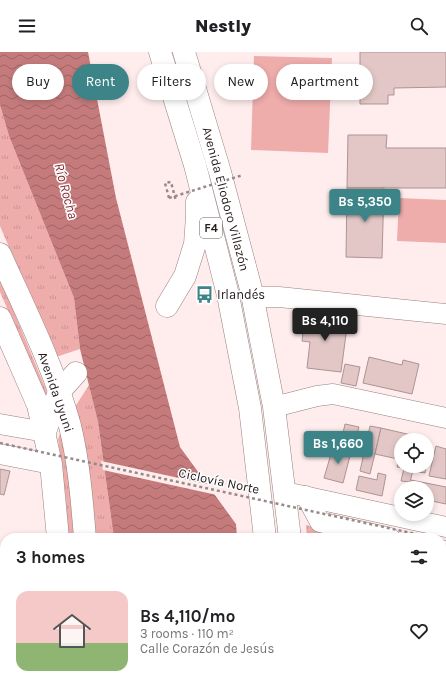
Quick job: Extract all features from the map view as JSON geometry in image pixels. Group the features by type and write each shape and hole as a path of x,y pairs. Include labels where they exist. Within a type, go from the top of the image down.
{"main road":[{"name":"Avenida Eliodoro Villazón","path":"160,52 195,165 228,295 250,408 264,533"},
{"name":"Avenida Eliodoro Villazón","path":"184,52 220,172 252,297 274,407 295,494 291,533"},
{"path":"167,306 186,276 195,244 197,216 195,165"},
{"name":"Avenida Uyuni","path":"0,254 44,354 59,392 70,427 81,485 85,533"},
{"name":"Avenida Uyuni","path":"0,318 38,405 51,464 58,533"},
{"path":"45,432 59,392 76,373"}],"street":[{"path":"252,297 279,297 446,314"},
{"path":"274,407 317,396 333,394 446,418"},
{"path":"0,424 45,432"},
{"path":"0,454 51,464"},
{"path":"295,494 446,527"},
{"path":"295,494 320,522 368,533"}],"path":[{"path":"177,203 171,182 165,183 169,198 243,175"},
{"name":"Ciclovía Norte","path":"0,443 411,533"}],"green space":[{"path":"254,56 332,58 332,64 276,64 276,100 330,100 328,153 251,150 253,100 268,100 268,64 254,64"},
{"path":"0,105 9,136 74,298 80,349 56,357 0,226"},
{"path":"399,198 446,200 446,243 397,241"},
{"path":"0,278 49,397 46,406 31,363 0,292"},
{"path":"89,385 98,422 113,533 92,533 73,410"},
{"path":"61,431 72,497 74,533 68,533 66,500 58,439"},
{"path":"306,525 340,533 307,533"}],"water":[{"name":"Río Rocha","path":"0,52 88,52 90,64 72,64 72,100 97,100 116,198 180,447 236,524 237,533 113,533 98,422 80,349 74,298 9,136 0,105"}],"pier":[{"path":"101,461 211,485 217,495 103,470"}],"building":[{"path":"360,52 446,52 446,87 394,88 394,95 388,95 388,104 360,104 360,100 373,100 373,64 360,64"},
{"path":"348,135 387,135 386,148 446,148 446,188 347,188"},
{"path":"347,188 384,188 382,258 346,257"},
{"path":"305,314 348,319 341,372 307,368 310,342 302,341"},
{"path":"369,357 402,365 403,360 419,364 412,394 363,383"},
{"path":"345,364 360,367 356,386 341,383"},
{"path":"345,424 359,427 353,450 340,447"},
{"path":"370,426 381,428 370,474 360,471"},
{"path":"381,428 403,433 394,433 394,458 375,454"},
{"path":"436,446 446,449 446,479 429,476 430,473 434,473 434,455"},
{"path":"333,447 351,452 343,483 324,478"},
{"path":"0,469 10,471 4,495 0,494"},
{"path":"378,473 386,475 382,496 356,490 359,476 377,480"},
{"path":"403,473 412,473 410,481 401,481"},
{"path":"434,485 446,487 446,504 434,501"}],"place":[{"name":"Irlandés","path":"204,294"}]}
